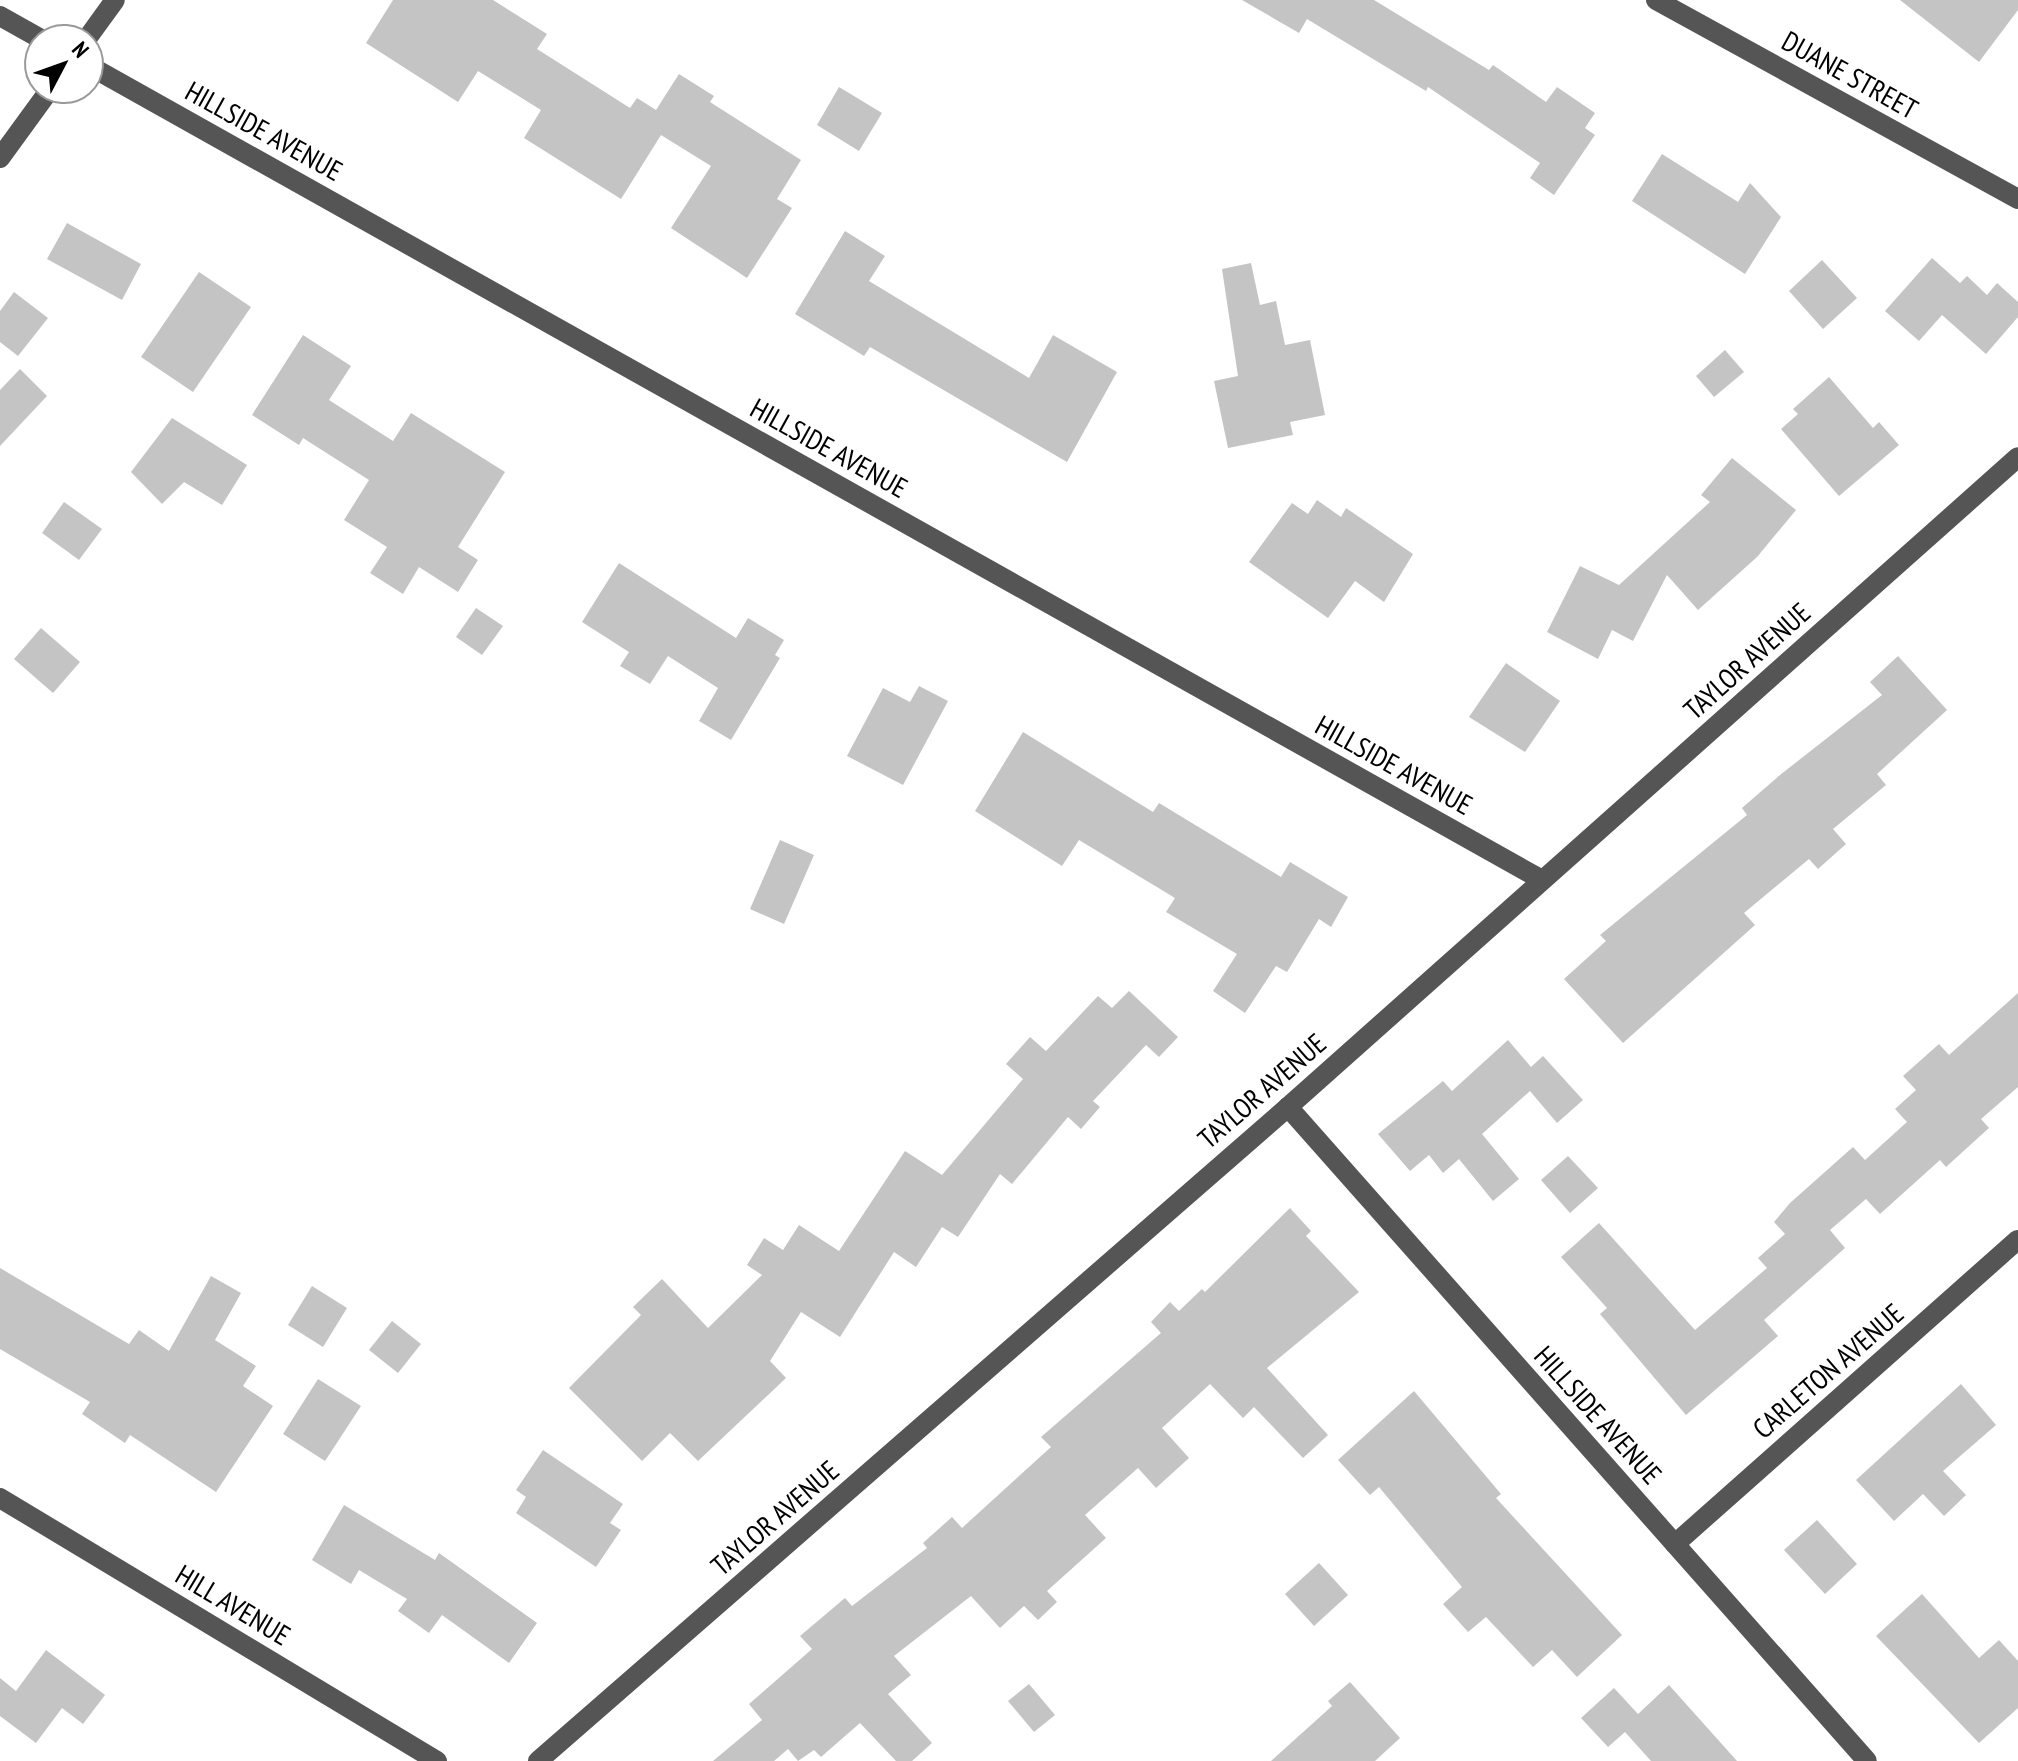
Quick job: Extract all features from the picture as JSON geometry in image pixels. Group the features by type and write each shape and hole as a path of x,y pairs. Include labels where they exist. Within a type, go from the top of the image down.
{"street":[{"path":"98,24 115,0"},
{"name":"DUANE STREET","path":"1656,0 2018,199"},
{"path":"0,16 24,29"},
{"name":"HILLSIDE AVENUE","path":"104,74 1542,880"},
{"path":"0,158 39,104"},
{"name":"TAYLOR AVENUE","path":"538,1761 1288,1107 2018,457"},
{"name":"HILLSIDE AVENUE","path":"1288,1107 1867,1761"},
{"name":"CARLETON AVENUE","path":"1675,1544 2018,1240"},
{"name":"HILL AVENUE","path":"0,1498 437,1761"}],"building":[{"path":"393,0 493,0 547,34 537,49 630,108 637,98 656,110 679,74 714,96 710,102 801,160 777,199 792,208 747,278 671,228 711,166 661,135 621,199 524,138 541,110 478,71 458,102 366,43"},
{"path":"1242,0 1374,0 1489,70 1493,65 1546,102 1557,87 1595,113 1585,128 1595,135 1554,195 1530,178 1540,163 1428,87 1426,91 1307,19 1299,33"},
{"path":"1900,0 2018,0 2018,10 1979,62"},
{"path":"839,87 882,113 859,151 817,125"},
{"path":"1662,154 1738,202 1750,183 1781,217 1745,274 1632,201"},
{"path":"67,223 141,264 122,300 47,259"},
{"path":"845,231 885,256 869,281 1029,378 1053,335 1117,372 1067,462 870,347 864,356 795,314"},
{"path":"1932,258 1960,283 1967,276 1987,295 1997,283 2018,302 2018,317 1986,354 1942,315 1919,341 1885,311"},
{"path":"1822,260 1857,298 1823,329 1789,291"},
{"path":"1251,263 1260,305 1276,301 1285,345 1310,340 1325,415 1290,422 1293,435 1228,448 1214,381 1238,376 1222,269"},
{"path":"199,272 251,307 193,392 141,357"},
{"path":"14,292 48,318 18,356 0,342 0,311"},
{"path":"303,335 351,366 329,400 393,441 411,413 505,472 458,547 478,560 458,592 419,567 403,594 370,573 387,547 344,520 369,480 303,438 299,445 252,415"},
{"path":"1725,350 1744,372 1714,397 1696,376"},
{"path":"20,369 47,396 0,446 0,390"},
{"path":"1829,377 1873,428 1879,422 1899,445 1839,496 1781,429 1798,414 1793,409"},
{"path":"172,418 247,465 222,505 184,482 162,504 131,472"},
{"path":"1732,458 1796,510 1757,557 1698,610 1667,575 1633,641 1612,630 1598,659 1547,632 1580,566 1619,585 1710,502 1701,495"},
{"path":"1317,500 1341,517 1346,508 1413,554 1384,602 1355,581 1328,618 1249,562 1292,503 1308,514"},
{"path":"64,502 102,529 79,560 42,533"},
{"path":"619,563 736,638 748,618 784,640 775,655 780,658 731,740 699,721 718,688 668,656 650,684 620,666 629,652 582,622"},
{"path":"476,608 503,626 482,655 456,637"},
{"path":"41,628 80,662 53,693 14,659"},
{"path":"1898,656 1947,710 1877,774 1886,785 1833,829 1846,844 1818,869 1809,859 1744,913 1755,925 1623,1043 1564,979 1606,941 1600,935 1747,815 1742,808 1882,695 1870,682"},
{"path":"1506,663 1560,701 1525,752 1469,717"},
{"path":"919,686 948,701 903,785 847,756 883,688 910,702"},
{"path":"1023,732 1153,812 1159,803 1281,877 1290,862 1348,897 1331,927 1319,919 1287,972 1276,966 1245,1013 1213,991 1237,954 1166,912 1175,898 1079,840 1062,866 975,811"},
{"path":"780,840 814,855 784,924 750,909"},
{"path":"1129,991 1178,1037 1159,1057 1146,1045 1093,1101 1100,1107 1081,1129 1068,1117 1012,1184 1000,1174 958,1237 942,1227 916,1267 894,1252 840,1337 801,1312 770,1361 786,1378 698,1461 670,1433 642,1461 569,1388 641,1315 633,1307 662,1279 708,1328 762,1275 747,1265 764,1238 783,1250 799,1225 839,1251 905,1151 942,1175 1023,1079 1006,1064 1030,1037 1046,1051 1098,996 1112,1008"},
{"path":"2018,993 2018,1087 1981,1119 1989,1128 1946,1167 1940,1160 1880,1214 1866,1199 1830,1230 1845,1248 1764,1320 1778,1336 1686,1415 1600,1314 1607,1308 1561,1257 1599,1223 1695,1330 1767,1268 1758,1258 1785,1234 1774,1222 1790,1203 1853,1147 1865,1160 1907,1122 1895,1109 1916,1090 1903,1076 1939,1044 1949,1055"},
{"path":"1508,1040 1531,1067 1543,1056 1583,1100 1557,1123 1530,1091 1482,1134 1519,1179 1493,1201 1459,1159 1443,1173 1429,1155 1410,1171 1378,1134 1443,1081 1452,1091"},
{"path":"1568,1156 1598,1188 1570,1213 1541,1180"},
{"path":"1290,1208 1311,1231 1306,1236 1359,1292 1267,1368 1328,1435 1303,1458 1254,1407 1243,1418 1210,1384 1162,1428 1189,1458 1156,1488 1138,1468 1085,1515 1106,1538 1047,1591 1057,1602 1038,1620 1024,1606 1000,1628 971,1596 894,1656 911,1675 888,1694 932,1743 912,1761 896,1761 860,1723 821,1757 814,1750 798,1761 788,1749 774,1761 713,1761 762,1720 749,1704 812,1649 800,1636 845,1598 852,1606 927,1548 923,1543 952,1517 962,1528 1051,1447 1041,1437 1161,1333 1151,1322 1170,1302 1179,1311 1202,1289 1205,1292"},
{"path":"0,1268 129,1344 139,1330 169,1351 211,1276 241,1293 215,1340 256,1366 243,1386 273,1406 216,1492 130,1435 125,1443 82,1414 90,1402 0,1349"},
{"path":"312,1286 347,1308 323,1347 288,1325"},
{"path":"392,1321 421,1344 398,1373 369,1350"},
{"path":"318,1379 361,1406 325,1461 283,1434"},
{"path":"1961,1384 1996,1425 1943,1471 1966,1495 1944,1516 1923,1494 1894,1521 1856,1480"},
{"path":"1414,1391 1501,1494 1496,1498 1622,1635 1577,1677 1552,1650 1533,1667 1486,1617 1468,1632 1443,1604 1462,1587 1379,1487 1370,1495 1338,1460"},
{"path":"543,1450 623,1504 610,1523 621,1530 596,1567 516,1513 526,1497 516,1490"},
{"path":"344,1505 435,1560 439,1553 537,1623 509,1663 442,1615 429,1633 398,1611 407,1599 359,1570 351,1584 312,1560"},
{"path":"1817,1520 1857,1564 1825,1594 1784,1550"},
{"path":"1319,1563 1348,1595 1314,1626 1285,1594"},
{"path":"1922,1594 1979,1658 1999,1640 2018,1661 2018,1708 1979,1743 1876,1636"},
{"path":"46,1650 105,1695 83,1724 62,1708 36,1743 0,1716 0,1678 16,1691"},
{"path":"1350,1682 1400,1738 1375,1761 1271,1761 1332,1706 1328,1701"},
{"path":"1029,1684 1055,1715 1034,1732 1008,1701"},
{"path":"1669,1685 1737,1761 1651,1761 1625,1732 1608,1747 1581,1718 1614,1688 1638,1714"}]}
